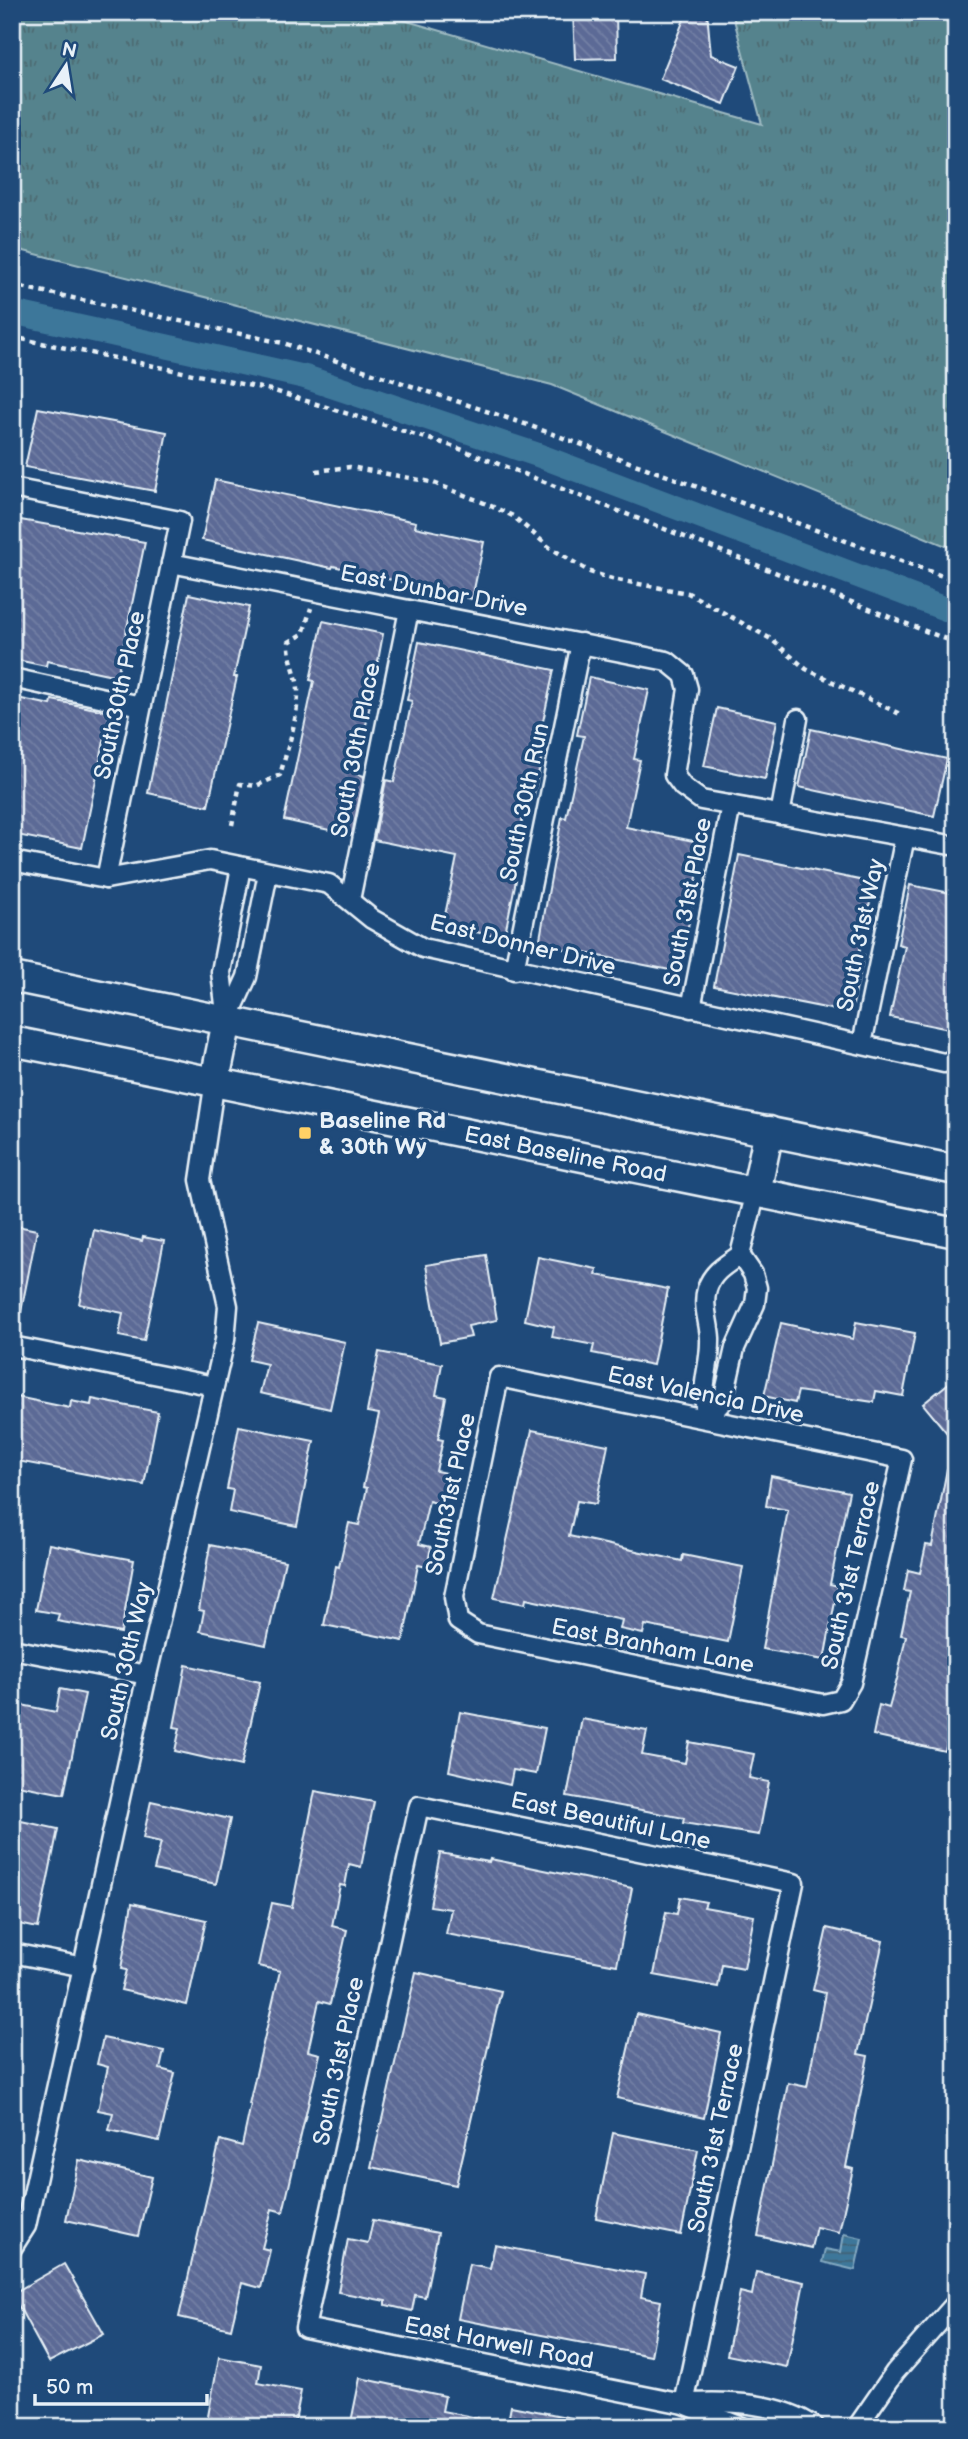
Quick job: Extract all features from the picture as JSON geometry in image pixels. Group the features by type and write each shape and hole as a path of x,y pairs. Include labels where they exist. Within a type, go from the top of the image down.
{"main road":[{"path":"12,978 956,1170"},
{"path":"215,1080 227,1021"},
{"name":"East Baseline Road","path":"12,1041 215,1080 956,1233"},
{"path":"755,1192 769,1131"}],"street":[{"name":"South30th Place","path":"12,488 180,521 106,879"},
{"name":"East Dunbar Drive","path":"171,563 667,661 684,675 688,689 674,775 683,787 701,800 731,805"},
{"name":"South 30th Place","path":"350,900 409,610"},
{"name":"South 30th Run","path":"514,970 581,643"},
{"path":"12,678 141,706"},
{"path":"780,815 798,719"},
{"path":"731,805 905,837 955,840"},
{"name":"South 31st Place","path":"691,1008 731,805"},
{"name":"South 31st Way","path":"862,1044 905,837"},
{"name":"East Donner Drive","path":"12,861 106,879 209,860 329,884 372,919 423,948 944,1063 956,1059"},
{"path":"227,1021 221,972 242,867"},
{"path":"227,1021 247,977 268,873"},
{"path":"230,925 256,930"},
{"name":"South 30th Way","path":"12,2248 26,2226 147,1675 225,1340 228,1306 200,1180 215,1080"},
{"path":"707,1418 701,1395 710,1338 705,1308 707,1289 716,1272 740,1255 755,1192"},
{"path":"707,1418 723,1401 735,1348 755,1304 757,1288 753,1274 740,1255"},
{"path":"12,1346 214,1386"},
{"name":"East Valencia Drive","path":"499,1377 902,1460"},
{"name":"South31st Place","path":"458,1621 454,1597 499,1377"},
{"name":"South 31st Terrace","path":"841,1700 851,1683 902,1460"},
{"name":"East Branham Lane","path":"458,1621 478,1634 823,1704 841,1700"},
{"path":"12,1649 147,1675"},
{"name":"South 31st Place","path":"305,2328 419,1806"},
{"name":"East Beautiful Lane","path":"419,1806 793,1883"},
{"name":"South 31st Terrace","path":"684,2404 793,1883"},
{"path":"12,1953 84,1967"},
{"path":"857,2427 895,2372 956,2303"},
{"name":"East Harwell Road","path":"305,2328 684,2404 742,2427"},
{"name":"East Harwell Road","path":"684,2404 732,2401 798,2415 815,2427"},
{"path":"751,2427 754,2406"}],"path":[{"path":"12,285 283,343 525,424 956,581"},
{"path":"12,337 271,390 454,447 956,643"},
{"path":"316,471 349,467 417,480 482,502 513,516 548,547 590,572 612,579 688,593 771,639 806,669 901,714"},
{"path":"232,825 240,783 256,786 280,775 298,694 295,669 288,656 289,642 303,634 312,608"}],"green space":[{"path":"12,12 376,12 762,124 732,12 956,12 956,550 552,385 12,248"}],"water":[{"path":"844,2234 862,2238 855,2270 822,2262 825,2249 841,2252"}],"building":[{"path":"573,12 616,12 617,58 575,59"},
{"path":"687,12 707,12 711,55 739,66 724,104 660,79"},
{"path":"38,408 167,432 155,491 25,467"},
{"path":"215,480 416,522 415,527 484,542 472,599 333,566 332,568 202,540"},
{"path":"15,519 145,542 117,676 47,661 46,666 12,659 12,532"},
{"path":"189,594 249,607 234,677 237,677 208,806 148,793"},
{"path":"323,621 383,634 357,774 364,776 352,835 284,820 314,681 310,680"},
{"path":"419,642 554,670 539,740 545,741 533,799 527,797 510,879 516,880 504,938 443,925 457,857 374,840 386,780 394,782 412,701 407,700"},
{"path":"589,677 649,690 634,759 640,760 626,827 703,843 680,972 539,944 562,817 566,818 584,736 577,735"},
{"path":"12,697 51,705 52,700 110,712 82,848 12,834"},
{"path":"717,708 777,721 765,779 704,766"},
{"path":"811,729 947,759 934,816 799,787"},
{"path":"739,855 874,883 859,954 864,955 851,1013 714,986"},
{"path":"910,885 956,894 956,996 949,1029 890,1017 905,946 898,944"},
{"path":"12,1225 37,1230 21,1312 12,1311"},
{"path":"94,1230 142,1241 143,1237 164,1241 144,1341 119,1336 123,1313 79,1304"},
{"path":"486,1255 497,1320 468,1326 471,1337 440,1343 426,1265"},
{"path":"538,1257 597,1269 596,1275 668,1289 653,1365 592,1353 594,1345 552,1337 554,1327 525,1320"},
{"path":"856,1322 915,1333 903,1396 876,1391 874,1402 798,1391 795,1403 764,1396 781,1323 853,1339"},
{"path":"258,1323 345,1342 330,1409 260,1393 267,1364 249,1360"},
{"path":"379,1352 442,1364 436,1395 446,1397 438,1439 443,1440 436,1471 446,1473 440,1504 429,1501 419,1544 431,1547 427,1567 418,1565 403,1641 324,1625 336,1566 339,1567 349,1523 359,1525 367,1488 363,1487 379,1414 367,1412"},
{"path":"956,1377 956,1444 923,1404"},
{"path":"12,1396 70,1408 71,1401 91,1405 92,1399 158,1412 144,1485 12,1460"},
{"path":"239,1426 314,1441 297,1526 229,1512 233,1490 227,1489"},
{"path":"532,1430 608,1445 596,1504 577,1501 569,1536 682,1561 683,1555 743,1567 728,1642 645,1625 643,1634 620,1629 622,1620 526,1599 525,1604 494,1598"},
{"path":"947,1469 956,1470 956,1705 945,1751 873,1735 879,1705 889,1708 897,1679 906,1636 901,1635 910,1592 904,1591 908,1570 920,1573 926,1545 932,1546"},
{"path":"771,1476 849,1492 830,1584 838,1586 824,1660 762,1649 788,1510 766,1506"},
{"path":"49,1544 134,1560 121,1633 57,1621 59,1614 36,1610"},
{"path":"210,1545 285,1561 266,1645 200,1631 204,1611 199,1610"},
{"path":"186,1665 260,1682 241,1766 175,1751 180,1728 174,1727"},
{"path":"60,1689 85,1694 64,1794 12,1784 12,1703 56,1712"},
{"path":"460,1712 545,1728 536,1774 513,1770 510,1785 449,1771"},
{"path":"582,1719 647,1731 642,1755 685,1763 689,1742 754,1754 749,1778 769,1782 759,1835 683,1823 684,1818 567,1796"},
{"path":"315,1791 374,1802 361,1867 349,1864 345,1886 340,1885 332,1926 347,1930 330,2004 319,2001 308,2051 320,2054 283,2212 272,2209 262,2248 270,2250 261,2288 242,2283 231,2329 179,2317 220,2140 242,2146 280,1971 258,1966 272,1903 292,1907"},
{"path":"151,1801 230,1819 216,1884 154,1870 161,1842 143,1838"},
{"path":"12,1819 58,1829 38,1928 14,1923 18,1901 12,1900"},
{"path":"440,1853 489,1862 490,1859 632,1888 617,1965 446,1934 451,1909 430,1906"},
{"path":"680,1897 706,1902 704,1907 754,1916 744,1969 722,1965 718,1987 654,1975 666,1912 677,1914"},
{"path":"132,1903 206,1920 187,2005 121,1990 126,1970 121,1969"},
{"path":"827,1928 883,1941 858,2054 868,2056 846,2167 853,2169 839,2232 816,2227 811,2248 758,2236 788,2083 807,2087 825,1993 813,1990"},
{"path":"416,1972 501,1991 456,2185 371,2167"},
{"path":"636,2014 721,2033 704,2118 617,2098"},
{"path":"103,2038 164,2051 160,2069 175,2073 159,2141 109,2130 113,2113 98,2110 108,2067 97,2064"},
{"path":"613,2133 698,2150 681,2235 596,2218"},
{"path":"79,2160 152,2177 138,2236 66,2220"},
{"path":"373,2220 438,2233 425,2297 415,2295 412,2311 386,2305 386,2301 338,2292 348,2239 368,2243"},
{"path":"495,2245 645,2274 641,2297 661,2301 651,2356 458,2319 469,2264 490,2268"},
{"path":"64,2264 104,2334 49,2362 12,2294"},
{"path":"756,2272 804,2282 787,2367 727,2355 740,2292 752,2295"},
{"path":"219,2357 261,2365 258,2383 301,2391 294,2427 206,2427"},
{"path":"360,2378 445,2396 442,2411 478,2418 477,2427 350,2427"},
{"path":"511,2406 572,2418 571,2427 507,2427"}],"waterway":[{"path":"12,312 305,377 535,454 956,613"},
{"path":"12,380 18,392 12,429"}],"place":[{"name":"Baseline Rd & 30th Wy","path":"305,1133"}]}
